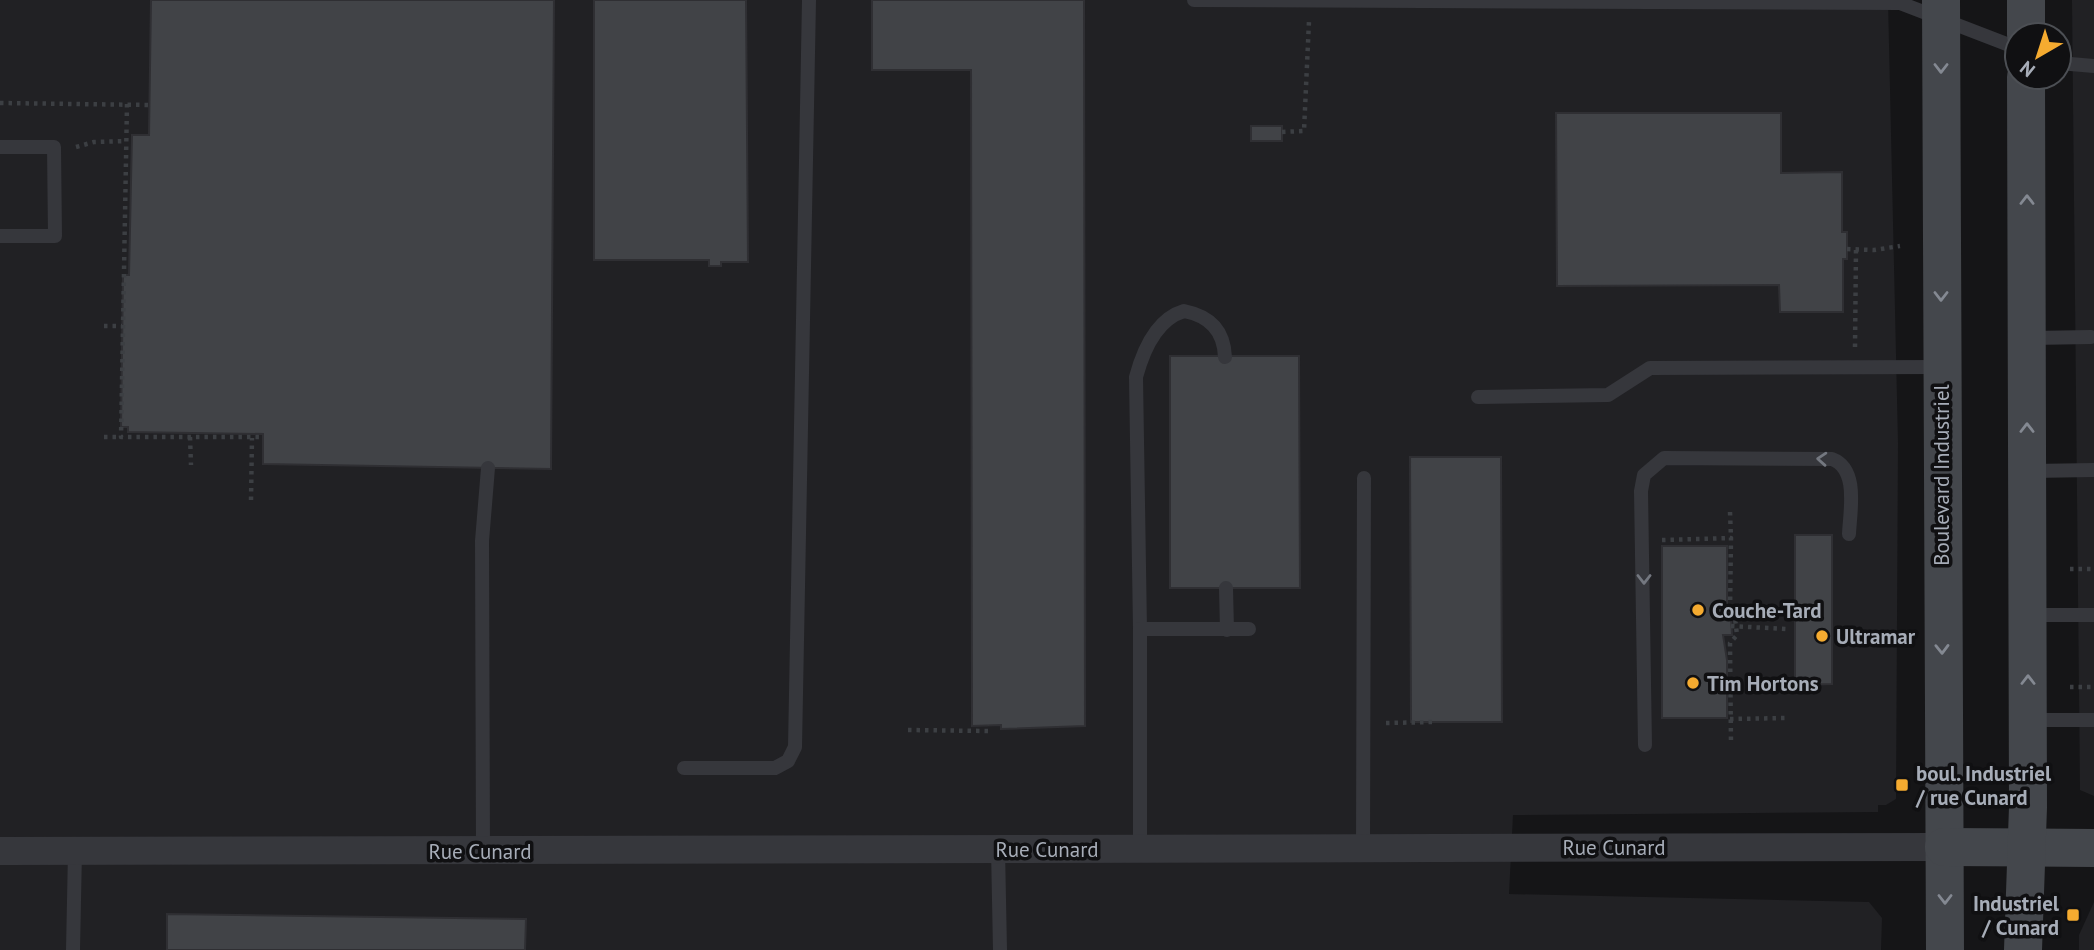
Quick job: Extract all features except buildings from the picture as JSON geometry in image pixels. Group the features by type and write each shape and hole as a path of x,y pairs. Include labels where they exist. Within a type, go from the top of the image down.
{"street":[{"path":"2026,0 2026,21"},
{"name":"Boulevard Industriel","path":"1941,9 1945,950"},
{"path":"2023,950 2028,720 2026,91"},
{"name":"Rue Cunard","path":"0,851 2094,848"}],"lane":[{"path":"684,768 775,768 788,761 795,747 809,0"},
{"path":"1194,0 1900,3 1941,9 2003,41"},
{"path":"2073,64 2094,66"},
{"path":"0,147 54,147 55,236 0,236"},
{"path":"1140,849 1136,377 1140,364 1163,322 1184,311 1196,313 1215,326 1222,336 1226,357"},
{"path":"2027,338 2091,337"},
{"path":"1478,397 1608,396 1650,368 1941,367"},
{"path":"1645,745 1641,491 1648,470 1664,458 1832,459 1843,465 1849,476 1849,534"},
{"path":"483,851 482,541 488,468"},
{"path":"2027,471 2094,470"},
{"path":"1363,848 1364,478"},
{"path":"1226,588 1227,629"},
{"path":"2028,615 2094,615"},
{"path":"1140,629 1249,629"},
{"path":"2028,720 2094,720"},
{"path":"998,849 1000,950"},
{"path":"73,950 75,851"}],"path":[{"path":"1282,132 1304,131 1310,1"},
{"path":"0,103 149,104"},
{"path":"121,437 127,104"},
{"path":"71,148 94,142 126,141"},
{"path":"1847,249 1900,246"},
{"path":"1856,249 1856,318"},
{"path":"104,326 122,326"},
{"path":"104,436 263,437"},
{"path":"190,437 191,466"},
{"path":"251,500 252,437"},
{"path":"1730,512 1730,612 1735,618 1737,635 1730,643 1731,746"},
{"path":"1656,545 1665,537 1731,538"},
{"path":"2070,569 2094,569"},
{"path":"1734,627 1786,629"},
{"path":"2070,687 2094,687"},
{"path":"1730,719 1786,718"},
{"path":"1411,722 1434,722"},
{"path":"908,730 972,732 988,730 988,726"}],"shaded area":[{"path":"0,0 1888,0 1898,443 1896,799 1886,805 1878,805 1878,812 1513,815 1509,894 1869,902 1882,918 1881,950 0,950"},
{"path":"2072,0 2094,0 2094,796 2080,790"},
{"path":"2094,902 2094,950 2079,950 2079,935"}],"place":[{"name":"Couche-Tard","path":"1698,610"},
{"name":"Ultramar","path":"1822,636"},
{"name":"Tim Hortons","path":"1693,683"},
{"name":"boul. Industriel / rue Cunard","path":"1902,785"},
{"name":"Industriel / Cunard","path":"2073,915"}]}
